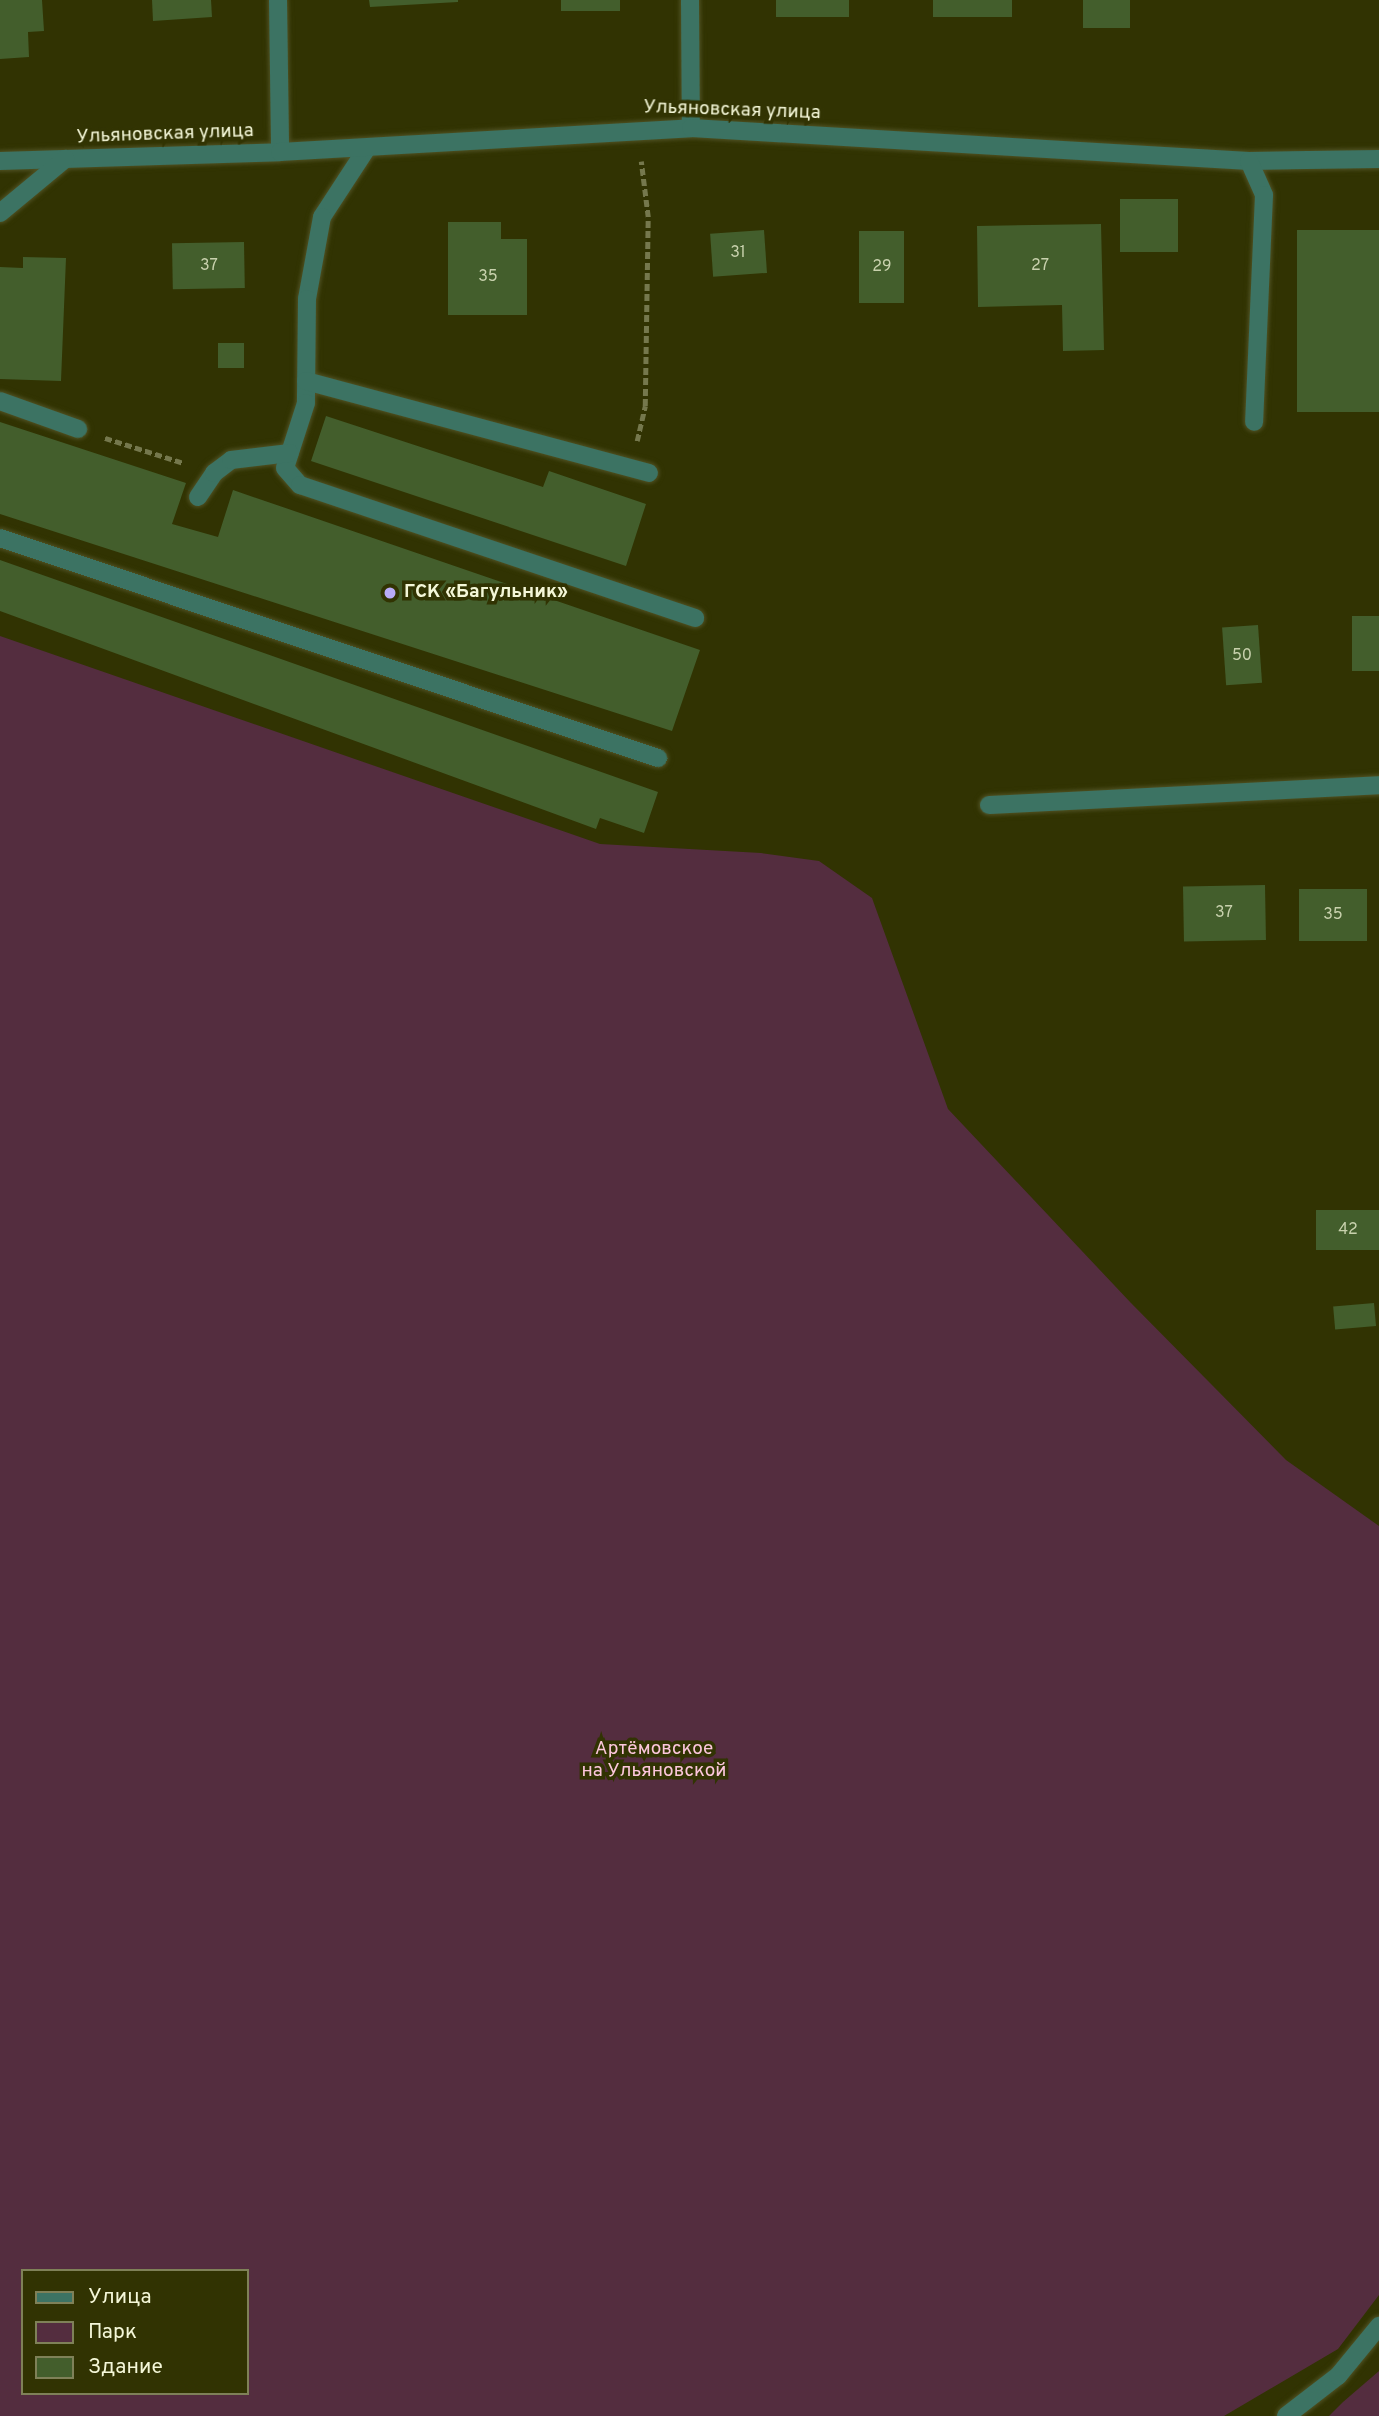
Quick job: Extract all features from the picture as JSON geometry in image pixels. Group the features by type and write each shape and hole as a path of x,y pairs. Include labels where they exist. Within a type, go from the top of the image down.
{"street":[{"path":"278,0 281,152"},
{"path":"690,0 691,128"},
{"name":"Ульяновская улица","path":"0,161 367,148 637,129 691,128 1249,161 1379,159"},
{"path":"367,148 322,217 307,299 306,402 285,468 300,485 695,618"},
{"path":"0,213 65,159"},
{"path":"1249,161 1264,195 1254,422"},
{"path":"306,381 649,472"},
{"path":"0,401 78,429"},
{"path":"198,497 214,473 231,460 290,453"},
{"path":"0,538 659,758"},
{"path":"989,805 1379,785"},
{"path":"1286,2416 1338,2376 1379,2326"}],"path":[{"path":"631,468 645,406 648,218 637,129"},
{"path":"78,429 214,473"}],"green space":[{"name":"Артёмовское на Ульяновской","path":"0,636 600,844 761,853 819,861 872,898 948,1109 1131,1303 1286,1460 1379,1526 1379,2295 1338,2349 1224,2416 0,2416"},
{"path":"1379,2371 1379,2416 1329,2416 1343,2402"}],"building":[{"path":"0,0 42,0 44,31 28,32 29,57 0,59"},
{"path":"152,0 211,0 212,17 153,21"},
{"path":"369,0 458,0 458,2 370,7"},
{"path":"561,0 620,0 620,11 561,11"},
{"path":"776,0 849,0 849,17 776,17"},
{"path":"933,0 1012,0 1012,17 933,17"},
{"path":"1083,0 1130,0 1130,28 1083,28"},
{"path":"1120,199 1178,199 1178,252 1120,252"},
{"path":"448,222 501,222 501,239 527,239 527,315 448,315"},
{"path":"1101,224 1104,350 1063,351 1062,305 978,307 977,226"},
{"path":"764,230 767,273 713,277 710,234"},
{"path":"1297,230 1379,230 1379,412 1297,412"},
{"path":"859,231 904,231 904,303 859,303"},
{"path":"244,242 245,288 173,289 172,243"},
{"path":"23,257 66,258 61,381 0,379 0,267 23,268"},
{"path":"218,343 244,343 244,368 218,368"},
{"path":"326,416 543,487 549,471 646,504 626,566 311,461"},
{"name":"ГСК «Багульник»","path":"0,422 186,483 172,524 218,537 233,490 700,650 672,731 0,514"},
{"path":"0,560 658,792 644,833 600,818 596,829 0,611"},
{"path":"1352,616 1379,616 1379,671 1352,671"},
{"path":"1258,625 1262,683 1226,685 1222,628"},
{"path":"1265,885 1266,940 1184,941 1183,886"},
{"path":"1299,889 1367,889 1367,941 1299,941"},
{"path":"1316,1210 1379,1210 1379,1250 1316,1250"},
{"path":"1374,1303 1376,1326 1335,1329 1333,1307"}],"place":[{"name":"ГСК «Багульник»","path":"390,593"}]}
